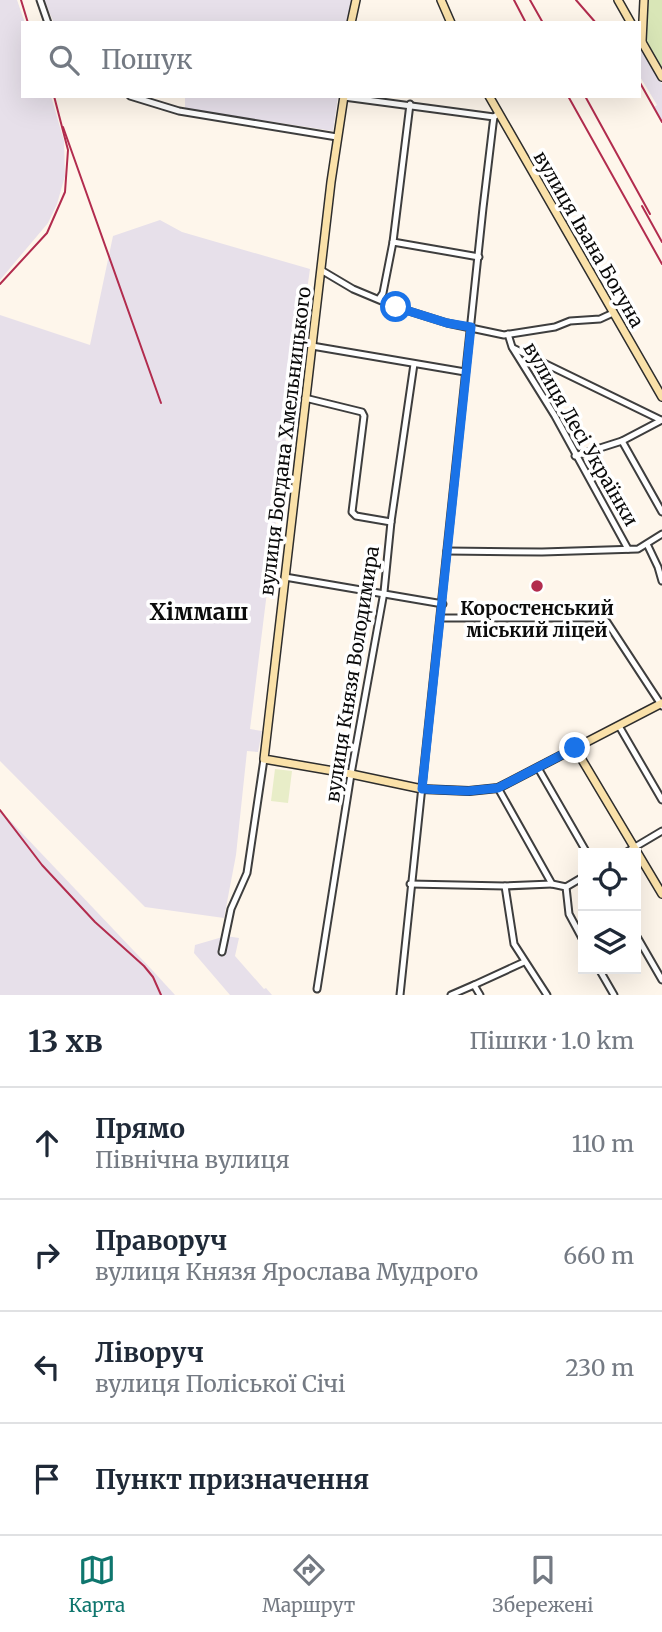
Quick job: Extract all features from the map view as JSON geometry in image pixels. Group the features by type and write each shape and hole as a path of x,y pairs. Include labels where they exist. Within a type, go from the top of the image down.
{"street":[{"path":"40,0 47,21"},
{"path":"351,21 356,0"},
{"path":"441,0 450,21"},
{"path":"618,0 630,21"},
{"path":"644,0 641,40 662,78"},
{"path":"137,98 179,111 337,137"},
{"name":"вулиця Богдана Хмельницького","path":"222,952 231,909 247,873 264,759 305,398 344,98"},
{"path":"360,98 496,115 465,372 443,604 410,884 400,995"},
{"name":"вулиця Івана Богуна","path":"490,98 496,115 662,397"},
{"path":"379,299 383,293 393,243 410,104"},
{"path":"393,243 479,257"},
{"path":"321,270 354,289 396,307 447,323 508,334 555,327 570,321 600,318 613,313"},
{"name":"вулиця Лесі Українки","path":"508,334 628,549"},
{"path":"312,346 465,372"},
{"path":"513,347 610,397 662,420"},
{"name":"вулиця Князя Володимира","path":"317,989 351,774 384,592 391,522 414,364"},
{"path":"305,398 362,412 364,416 352,512 356,516 391,522"},
{"path":"575,456 622,441 662,420"},
{"path":"622,441 662,512"},
{"path":"447,551 638,549 662,534"},
{"path":"647,544 662,582"},
{"path":"285,577 443,604"},
{"path":"264,759 422,789 468,791 498,788 662,704 607,622 601,618 441,618"},
{"path":"619,726 662,800"},
{"path":"575,748 662,894"},
{"path":"538,768 584,848"},
{"path":"498,788 552,884"},
{"path":"635,847 662,831"},
{"path":"410,884 552,884 566,887 578,880"},
{"path":"505,886 514,944 547,995"},
{"path":"566,887 569,914 578,931"},
{"path":"641,943 662,979"},
{"path":"451,995 524,961"},
{"path":"602,974 614,995"},
{"path":"474,985 480,995"}],"shaded area":[{"path":"0,0 17,0 24,20 21,21 21,98 52,98 64,141 65,176 48,223 0,280"},
{"path":"44,0 351,0 347,21 53,21"},
{"path":"641,47 662,84 662,123 653,108 657,105 641,78"},
{"path":"185,98 338,98 333,131 185,108"},
{"path":"160,220 182,232 310,269 250,729 262,731 258,752 247,751 236,855 224,918 145,907 0,761 0,315 90,345 113,236"},
{"path":"0,810 153,971 175,995 0,995"},
{"path":"226,936 239,938 235,956 272,995 230,995 194,953 195,945"}],"green space":[{"path":"646,0 662,0 662,72 645,41"},
{"path":"275,769 292,771 288,803 271,801"}],"railway":[{"path":"21,0 27,21"},
{"path":"514,0 525,21"},
{"path":"530,0 542,21"},
{"path":"576,0 594,21"},
{"path":"641,85 662,122"},
{"path":"0,284 47,233 65,192 68,150 55,98"},
{"path":"569,98 662,264"},
{"path":"586,98 650,214"},
{"path":"63,127 161,403"},
{"path":"642,206 662,242"},
{"path":"0,810 42,865 95,922 144,966 153,977 161,995"}],"place":[{"name":"Коростенський міський ліцей","path":"537,586"}],"district":[{"name":"Хіммаш","path":"199,612"}],"route":[{"path":"396,307 447,323 471,327 422,789 468,791 498,788 575,748"}]}
